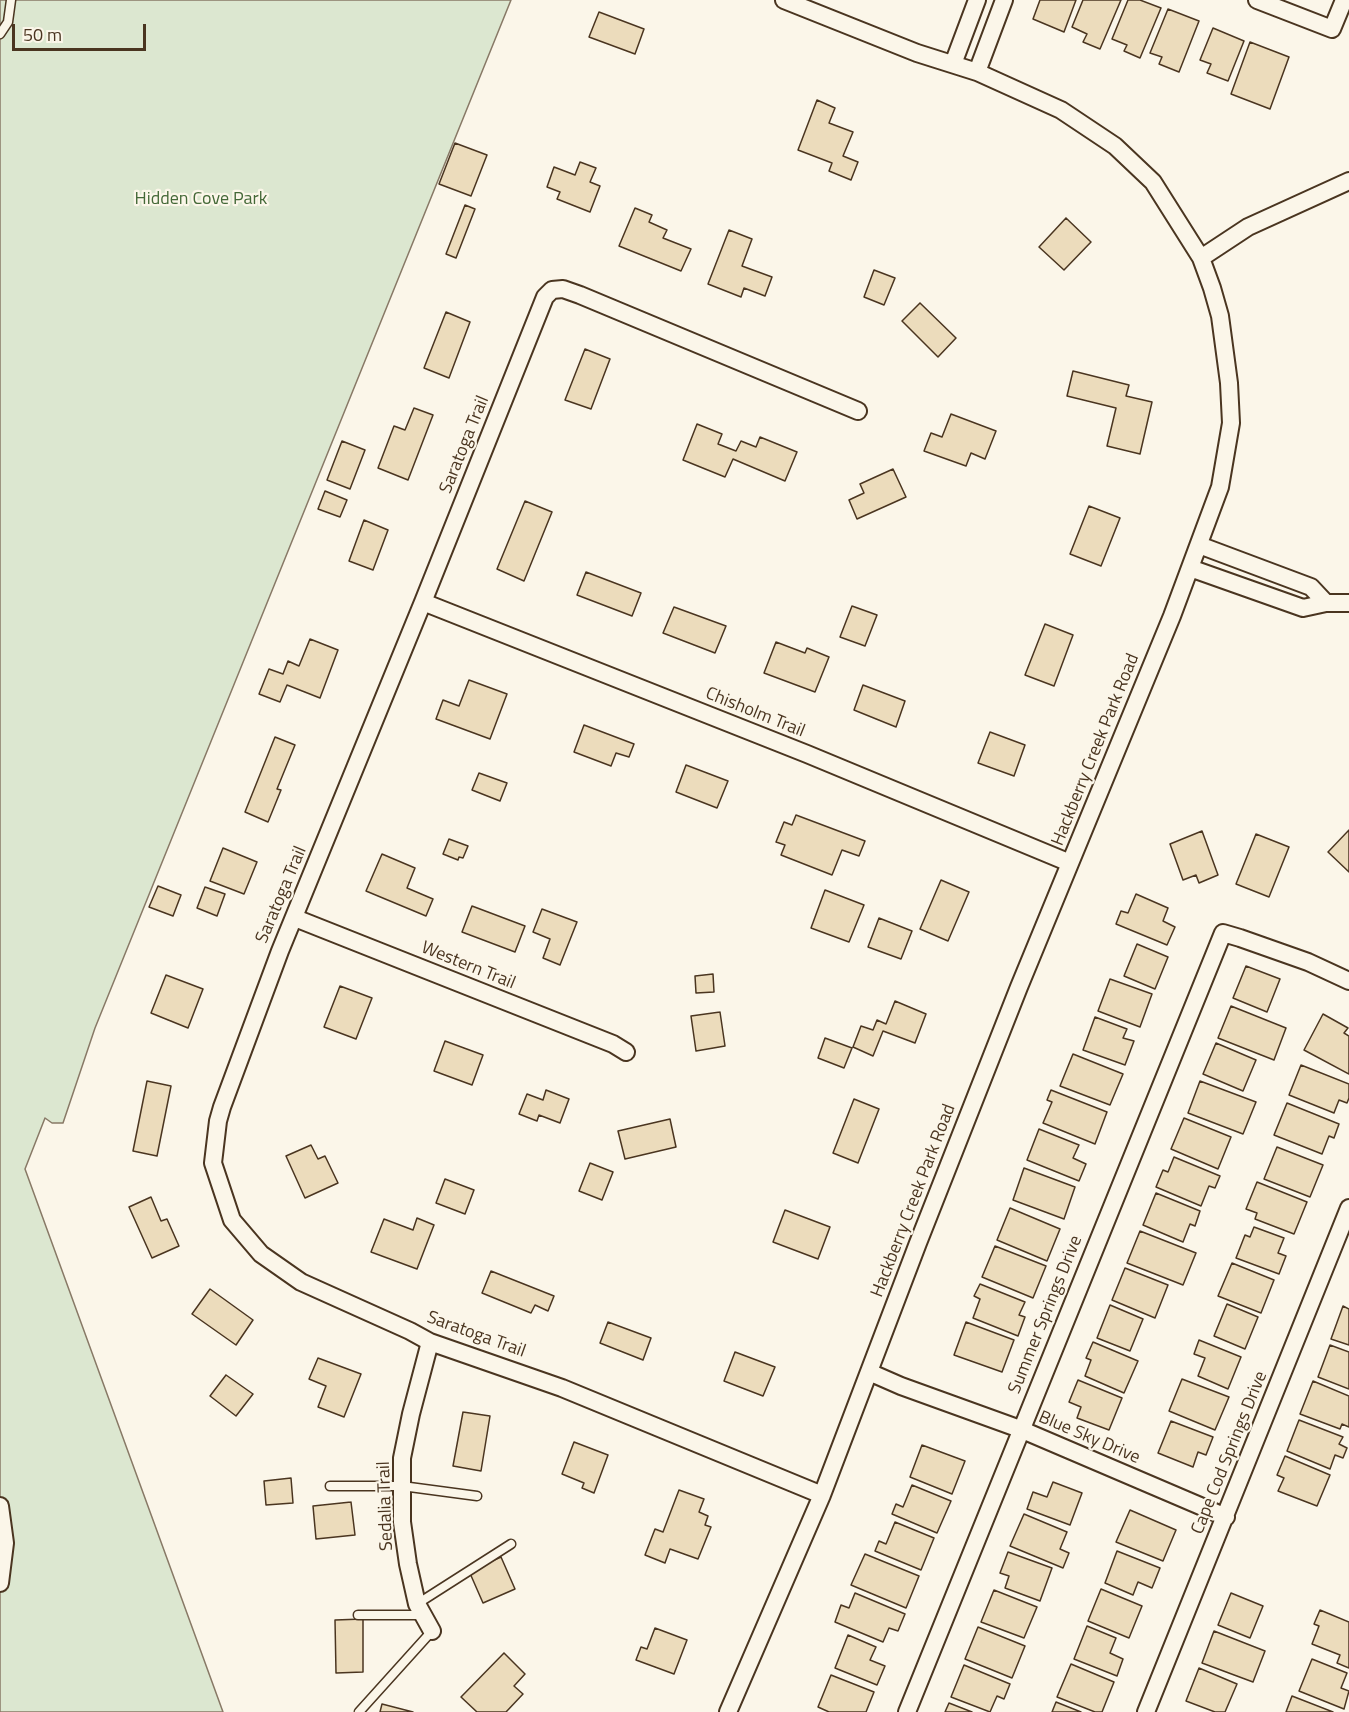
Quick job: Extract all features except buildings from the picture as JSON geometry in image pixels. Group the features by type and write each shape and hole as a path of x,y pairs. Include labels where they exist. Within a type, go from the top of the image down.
{"street":[{"name":"Hackberry Creek Park Road","path":"728,1712 822,1495 918,1243 1199,545 1220,487 1231,423 1229,383 1220,316 1201,258 1153,182 1115,146 1061,110 977,72 917,53 784,0"},
{"path":"953,64 977,0"},
{"path":"977,72 1004,0"},
{"path":"1257,0 1332,29 1344,0"},
{"path":"1201,258 1248,226 1349,181"},
{"name":"Saratoga Trail","path":"822,1495 562,1388 430,1342 301,1282 261,1254 231,1220 213,1163 222,1107 280,951 545,297 552,290 563,289 580,295 858,411"},
{"path":"1199,545 1311,587 1326,603"},
{"path":"1190,568 1303,608 1326,603 1349,603"},
{"path":"1286,603 1294,580"},
{"name":"Chisholm Trail","path":"423,602 786,746 1071,863"},
{"name":"Western Trail","path":"295,918 613,1044 626,1052"},
{"name":"Summer Springs Drive","path":"907,1712 1223,933 1308,962 1349,981"},
{"name":"Cape Cod Springs Drive","path":"1146,1712 1349,1208"},
{"name":"Sedalia Trail","path":"430,1342 402,1458 402,1522 408,1564 420,1610 432,1631"},
{"name":"Blue Sky Drive","path":"869,1372 1020,1430 1226,1517"},
{"path":"0,1506 5,1543 0,1583"}],"lane":[{"path":"0,34 8,22 11,0"},
{"path":"330,1486 402,1486 477,1496"},
{"path":"358,1615 420,1610 511,1544"},
{"path":"359,1712 432,1631"}],"green space":[{"name":"Hidden Cove Park","path":"0,0 511,0 95,1028 63,1123 52,1123 45,1118 25,1169 223,1712 0,1712"}]}
